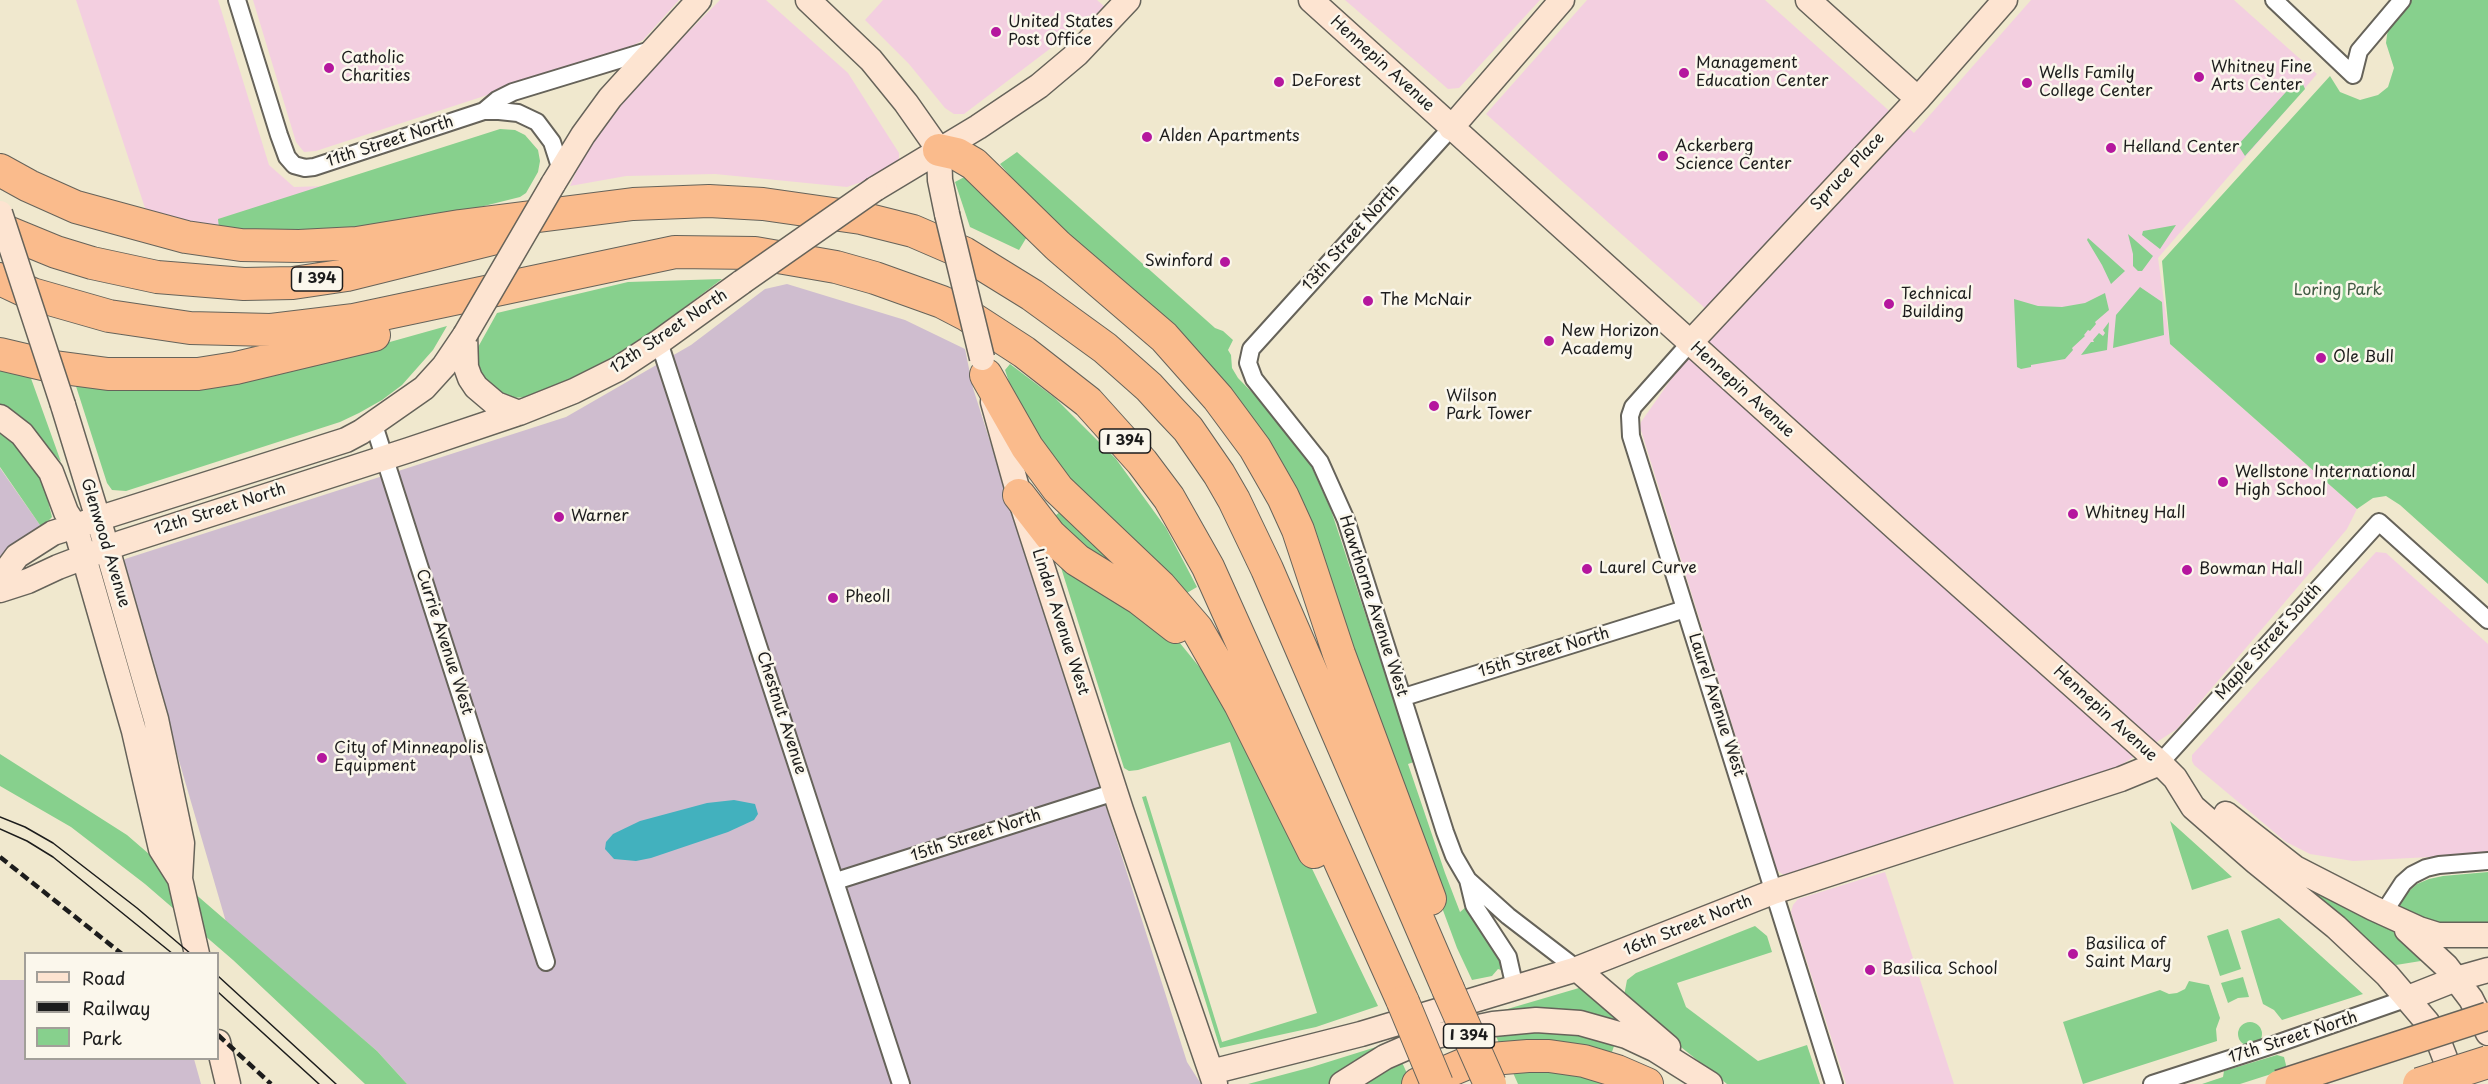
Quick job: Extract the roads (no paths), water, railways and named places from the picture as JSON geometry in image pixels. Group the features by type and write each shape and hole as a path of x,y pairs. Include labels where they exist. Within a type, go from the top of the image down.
{"highway":[{"path":"939,150 957,154 974,164 1058,246 1164,337 1224,406 1263,462 1298,530 1339,654 1441,929 1447,987"},
{"path":"0,157 76,207"},
{"path":"0,170 76,207 186,237 241,245 299,246 393,239 460,226 633,204"},
{"name":"I 394","path":"0,229 56,252 92,263 157,277 221,284 293,283 373,270 454,250 575,214 633,204 701,201 763,204 861,218 913,231 964,253 1032,295 1082,330 1149,387 1188,429 1219,474 1239,509 1490,1084"},
{"name":"I 394","path":"0,279 32,294 109,316 190,328 271,330 354,320 675,252 755,253 836,267 914,292 967,315 1024,352 1088,402 1142,462 1169,498 1194,540 1225,603 1394,1004 1437,1084"},
{"path":"0,354 56,367 108,374 198,374 236,368 438,320 554,276"},
{"path":"0,333 75,352 216,357 317,349"},
{"path":"984,366 1017,430 1048,476 1068,500 1160,586 1186,615 1212,652 1394,1004 1427,1084"},
{"path":"1019,495 1050,534 1077,560 1140,599 1178,629 1240,704"},
{"path":"1418,1084 1465,1064 1528,1056 1584,1061 1617,1071 1647,1084"},
{"path":"2419,1084 2488,1062"}],"main road":[{"path":"2279,1084 2488,1016"}],"street":[{"name":"11th Street North","path":"237,0 287,157 294,165 305,168 484,111 513,92 654,49"},
{"path":"519,413 496,404 476,387 466,367 465,335 557,177 603,106 699,0"},
{"path":"807,0 871,60 906,103 939,150"},
{"name":"12th Street North","path":"0,591 107,548 519,413 574,392 618,369 875,189 997,115 1053,75 1084,47 1128,0"},
{"name":"Hennepin Avenue","path":"1311,0 2167,770 2205,796 2256,840 2295,868 2327,886 2384,912"},
{"path":"1452,128 1562,0"},
{"path":"1808,0 1918,99"},
{"name":"Spruce Place","path":"1690,343 1918,99 2005,0"},
{"path":"2274,0 2353,75 2359,51 2402,0"},
{"name":"11th Street North","path":"484,111 514,112 537,122 552,142 557,177"},
{"name":"13th Street North","path":"1251,349 1452,128"},
{"name":"Linden Avenue West","path":"939,150 940,180 947,214 984,366 1019,495 1115,792 1213,1078"},
{"name":"Glenwood Avenue","path":"0,213 63,405 87,522 84,556 134,731 161,849 180,879"},
{"name":"12th Street North","path":"0,579 17,556 53,533 346,440 374,425 424,388 444,366 465,335"},
{"name":"Chestnut Avenue","path":"659,342 901,1084"},
{"name":"Laurel Avenue West","path":"1690,343 1640,398 1630,416 1631,436 1744,789 1773,892 1834,1084"},
{"name":"Hawthorne Avenue West","path":"1251,349 1248,363 1254,379 1320,462 1346,520 1445,832 1454,856 1468,880 1474,905 1508,957 1515,988"},
{"path":"0,417 22,434 51,472 66,512 87,522"},
{"name":"Currie Avenue West","path":"374,425 546,962"},
{"name":"Glenwood Avenue","path":"87,522 107,548 156,719 182,843 180,879 197,952"},
{"name":"Maple Street South","path":"2167,770 2379,522 2488,620"},
{"name":"15th Street North","path":"1404,697 1685,609"},
{"name":"Hennepin Avenue","path":"2167,770 2193,807 2336,927 2408,998 2440,1045 2455,1084"},
{"name":"16th Street North","path":"1213,1078 1577,969 1773,892 2121,780 2167,770"},
{"name":"15th Street North","path":"836,880 1115,792"},
{"path":"2384,912 2403,883 2419,872 2439,865 2488,861"},
{"name":"Hawthorne Avenue West","path":"1468,880 1508,916 1577,969 1711,1084"},
{"path":"2384,912 2419,929 2438,935 2488,935"},
{"path":"2384,912 2415,935 2456,979 2471,999 2488,1033"},
{"name":"17th Street North","path":"2152,1084 2488,970"},
{"path":"1342,1084 1385,1057 1431,1038 1493,1024 1536,1020 1580,1023 1626,1036 1656,1050 1711,1084"}],"water":[{"path":"734,800 755,804 758,814 754,820 728,832 636,861 614,859 605,849 606,842 613,834 640,821 707,803"}],"tram line":[{"path":"0,817 25,827 53,843 137,908 189,952"},
{"path":"0,829 27,841 53,857 171,952"},
{"path":"219,977 336,1084"},
{"path":"219,993 319,1084"}],"railway":[{"path":"0,857 119,952"},
{"path":"219,1036 271,1084"}],"place":[{"name":"United States Post Office","path":"996,32"},
{"name":"Catholic Charities","path":"329,68"},
{"name":"Management Education Center","path":"1684,73"},
{"name":"Whitney Fine Arts Center","path":"2199,77"},
{"name":"DeForest","path":"1279,82"},
{"name":"Wells Family College Center","path":"2027,83"},
{"name":"Alden Apartments","path":"1147,137"},
{"name":"Helland Center","path":"2111,148"},
{"name":"Ackerberg Science Center","path":"1663,156"},
{"name":"Swinford","path":"1225,262"},
{"name":"The McNair","path":"1368,301"},
{"name":"Technical Building","path":"1889,304"},
{"name":"New Horizon Academy","path":"1549,341"},
{"name":"Ole Bull","path":"2321,358"},
{"name":"Wilson Park Tower","path":"1434,406"},
{"name":"Wellstone International High School","path":"2223,482"},
{"name":"Whitney Hall","path":"2073,514"},
{"name":"Warner","path":"559,517"},
{"name":"Laurel Curve","path":"1587,569"},
{"name":"Bowman Hall","path":"2187,570"},
{"name":"Pheoll","path":"833,598"},
{"name":"City of Minneapolis Equipment","path":"322,758"},
{"name":"Basilica of Saint Mary","path":"2073,954"},
{"name":"Basilica School","path":"1870,970"}],"park label":[{"name":"Loring Park","path":"2338,291"}]}
